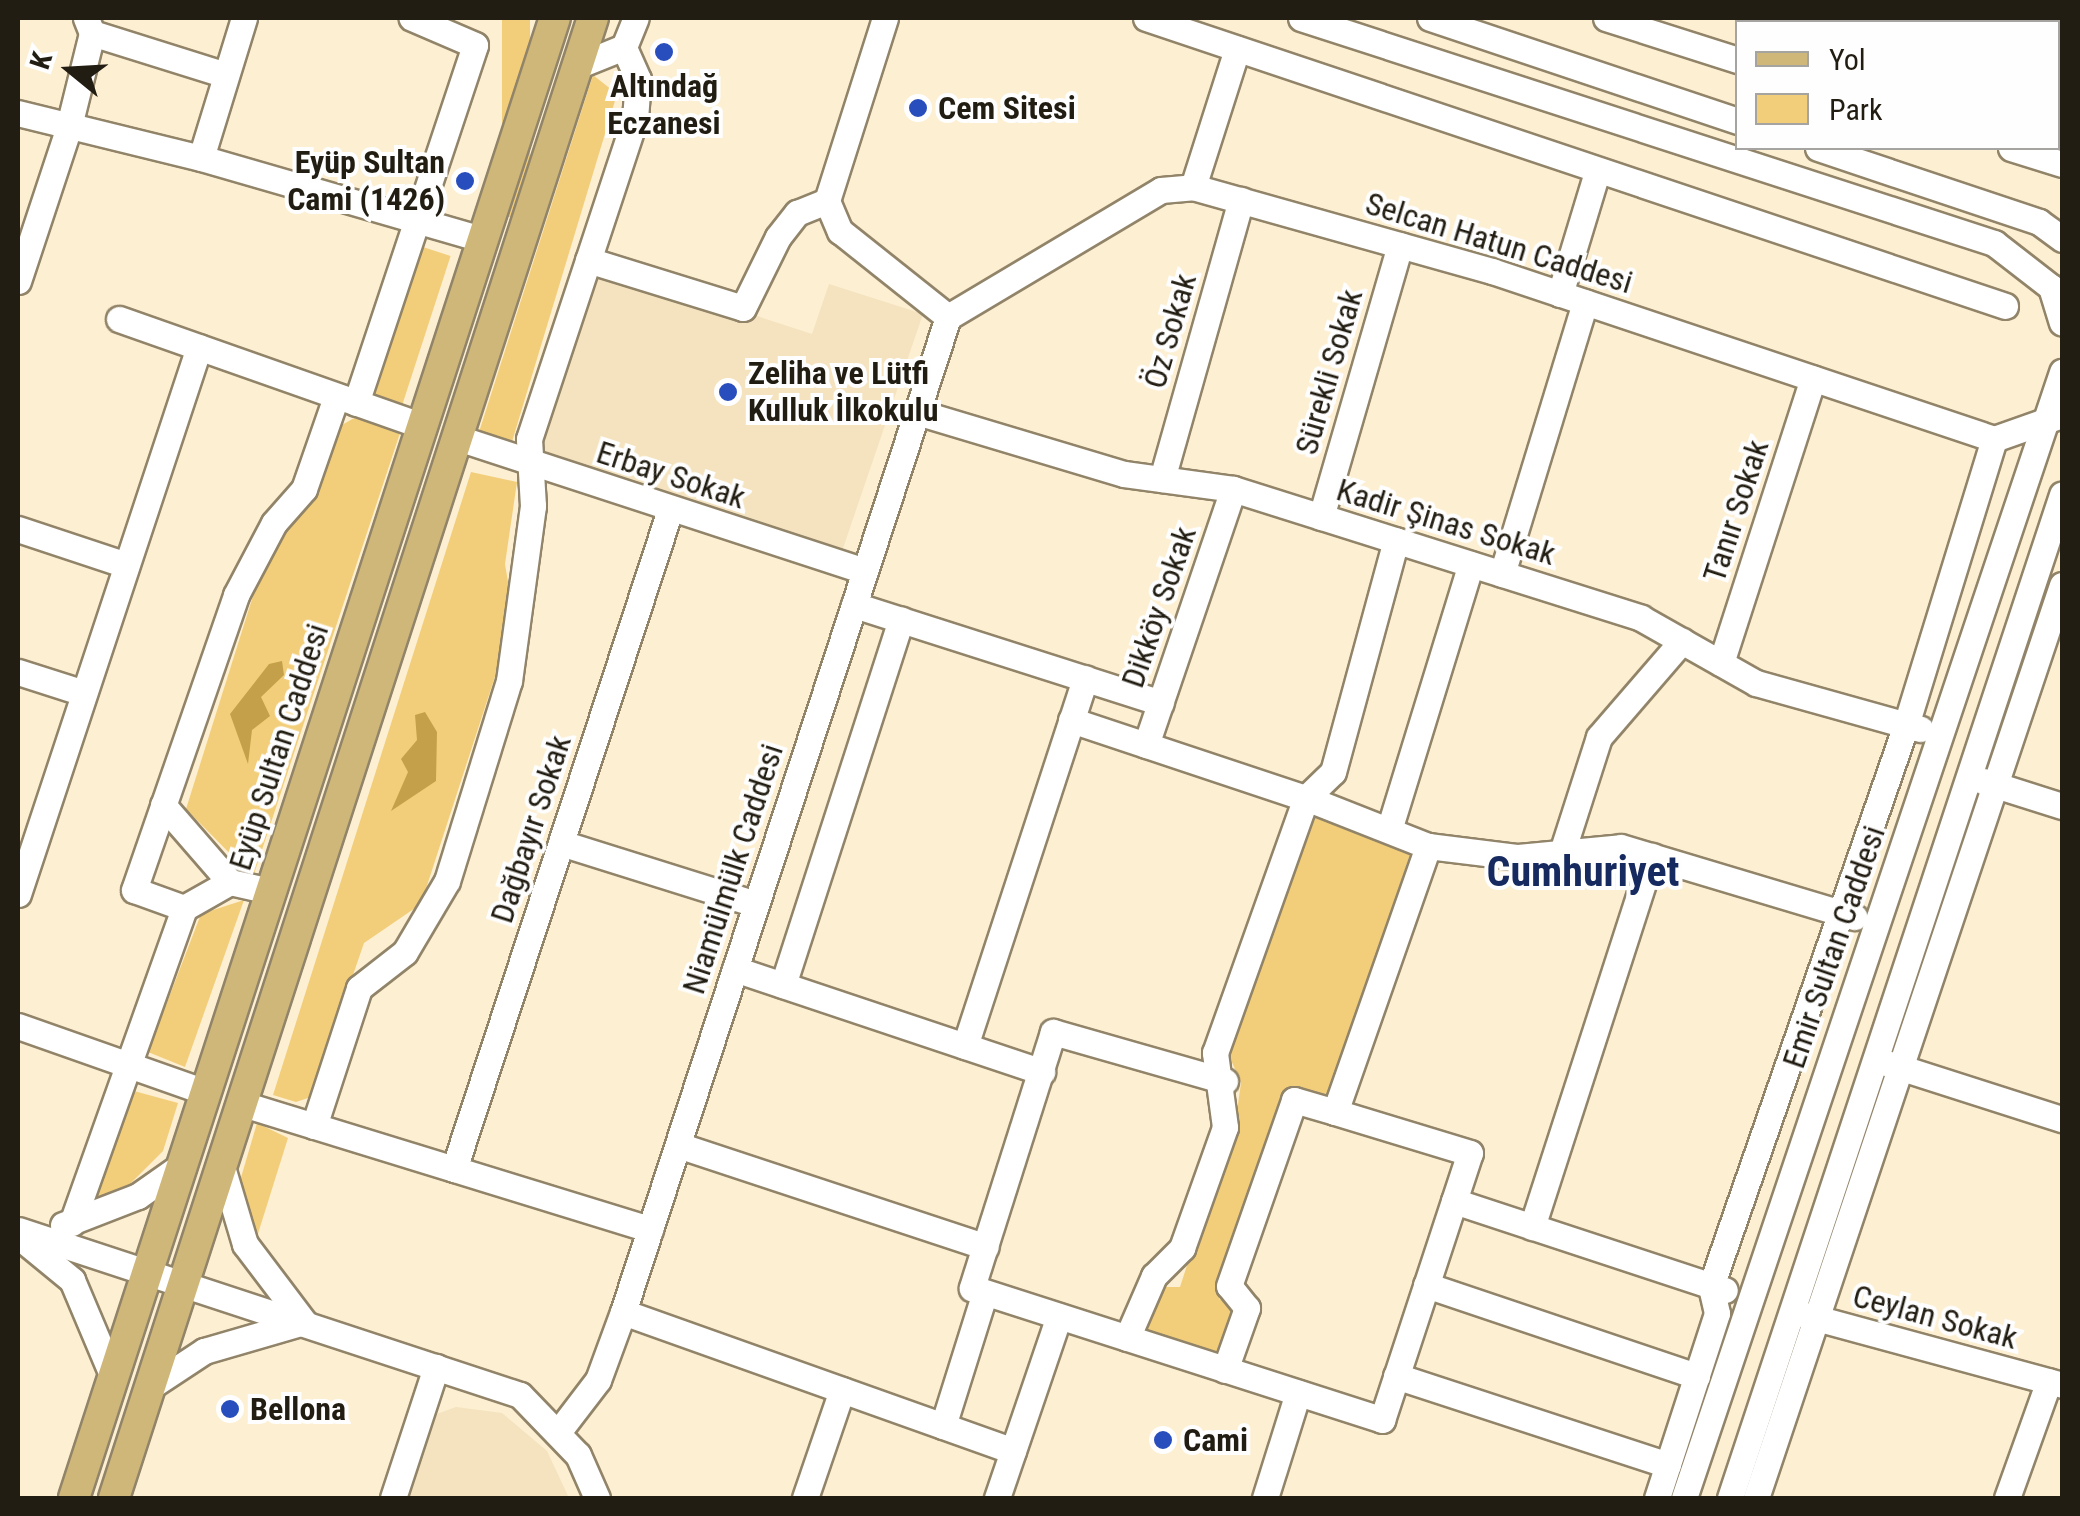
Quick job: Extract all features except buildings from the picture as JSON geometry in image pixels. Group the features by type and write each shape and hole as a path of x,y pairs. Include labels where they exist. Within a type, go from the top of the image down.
{"main road":[{"name":"Eyüp Sultan Caddesi","path":"74,1498 555,18"},
{"path":"114,1498 593,18"}],"street":[{"path":"201,158 244,18"},
{"path":"184,908 134,890 236,595 274,523 304,489 346,400 421,220 475,45 412,18"},
{"path":"577,66 624,47 636,18"},
{"path":"885,18 827,201 840,231 948,317"},
{"path":"1146,18 2005,306"},
{"path":"1302,18 1994,243 2051,287 2062,322"},
{"path":"1430,18 1735,119"},
{"path":"1606,18 1735,57"},
{"path":"18,281 70,122 89,25 226,75"},
{"path":"314,1126 359,988 405,952 446,882 509,681 533,506 528,462 635,119 638,79 624,47"},
{"path":"1193,187 1237,49"},
{"path":"18,113 70,122 482,239"},
{"path":"1824,150 2040,222 2062,239"},
{"path":"2017,150 2062,164"},
{"path":"1502,574 1573,298 1597,172"},
{"name":"Selcan Hatun Caddesi","path":"948,317 1160,190 1193,187 1573,298 1994,439"},
{"name":"Öz Sokak","path":"1162,479 1241,200"},
{"path":"588,260 743,308 778,237 797,213 827,201"},
{"name":"Sürekli Sokak","path":"1321,517 1400,245"},
{"name":"Niamülmülk Caddesi","path":"559,1431 598,1380 623,1312 948,317"},
{"path":"120,318 420,426"},
{"path":"18,894 198,347"},
{"name":"Emir Sultan Caddesi","path":"1684,1498 1941,735 2056,416 2062,372"},
{"name":"Tanır Sokak","path":"1721,663 1813,379"},
{"name":"Kadir Şinas Sokak","path":"917,412 1162,479 1233,490 1396,540 1640,618 1756,683 1941,735"},
{"path":"1657,1498 1717,1313 1712,1286 1906,725 1994,439 2056,416"},
{"name":"Erbay Sokak","path":"458,438 865,571"},
{"name":"Dikköy Sokak","path":"1146,745 1233,490"},
{"path":"1756,1498 1818,1318 1969,777 2062,495"},
{"name":"Dağbayır Sokak","path":"454,1169 670,510"},
{"path":"18,529 126,565"},
{"path":"1127,1338 1154,1276 1182,1248 1225,1127 1225,1081 1215,1053 1306,798 1333,772 1396,540"},
{"path":"1388,830 1470,564"},
{"path":"1730,1498 1791,1311 1996,785 2062,585"},
{"path":"854,605 1161,702"},
{"path":"783,986 902,620"},
{"path":"1564,846 1599,737 1682,641"},
{"path":"18,672 84,693"},
{"path":"964,1046 1085,678"},
{"path":"1072,720 1306,798 1428,846 1518,857 1564,846 1652,856 1877,924"},
{"path":"1969,777 2062,806"},
{"path":"164,804 230,882 270,891"},
{"path":"561,843 756,904"},
{"path":"1335,1112 1428,846"},
{"path":"1532,1227 1652,856"},
{"path":"72,1223 184,908 230,882"},
{"path":"735,969 1042,1072"},
{"path":"18,1026 205,1092"},
{"path":"1225,1081 1053,1032 972,1288 1225,1370 1382,1420 1470,1154 1294,1100 1229,1286 1247,1308 1225,1370"},
{"path":"1887,1064 2062,1120"},
{"path":"243,1104 650,1229"},
{"path":"678,1145 986,1246"},
{"path":"18,1230 72,1223 182,1165"},
{"path":"222,1168 245,1244 304,1322"},
{"path":"1454,1201 1750,1298"},
{"path":"18,1230 520,1394 559,1431 598,1498"},
{"path":"18,1230 72,1280 113,1377"},
{"path":"1426,1285 1697,1376"},
{"path":"944,1426 986,1292"},
{"name":"Ceylan Sokak","path":"1791,1311 2056,1383"},
{"path":"623,1312 1013,1451"},
{"path":"997,1498 1059,1316"},
{"path":"151,1386 204,1351 304,1322"},
{"path":"392,1498 436,1366"},
{"path":"1396,1376 1668,1465"},
{"path":"2008,1498 2056,1383"},
{"path":"805,1498 842,1390"},
{"path":"1264,1498 1298,1393"}],"shaded area":[{"name":"Zeliha ve Lütfi Kulluk İlkokulu","path":"601,265 812,334 829,284 923,314 841,554 540,450"},
{"path":"282,661 284,675 261,697 270,716 252,730 248,764 230,714 269,664"},
{"path":"425,712 437,732 436,781 391,811 408,772 401,759 417,740 415,715"},
{"path":"456,1407 502,1413 547,1451 569,1498 409,1498 434,1415"}],"green space":[{"path":"502,18 530,18 530,217 502,217"},
{"path":"593,75 617,94 511,445 479,432"},
{"path":"423,247 451,256 403,403 375,394"},
{"path":"356,417 400,433 253,877 186,809 264,561 308,504 340,426"},
{"path":"471,472 517,482 505,564 514,618 421,904 364,943 311,1097 296,1102 273,1095"},
{"path":"1317,813 1412,848 1331,1097 1292,1089 1220,1287 1219,1299 1233,1305 1218,1360 1141,1336 1160,1287 1180,1287 1237,1111 1241,1083 1228,1053"},
{"path":"244,900 185,1067 148,1052 201,914"},
{"path":"134,1091 178,1103 163,1151 120,1194 89,1206"},
{"path":"257,1123 288,1138 256,1240 237,1191"}],"tram line":[{"path":"2041,18 2045,20"}],"place":[{"name":"Altındağ Eczanesi","path":"664,52"},
{"name":"Cem Sitesi","path":"918,108"},
{"name":"Eyüp Sultan Cami (1426)","path":"465,181"},
{"name":"Zeliha ve Lütfi Kulluk İlkokulu","path":"728,392"},
{"name":"Bellona","path":"230,1409"},
{"name":"Cami","path":"1163,1440"}],"district":[{"name":"Cumhuriyet","path":"1583,872"}]}
